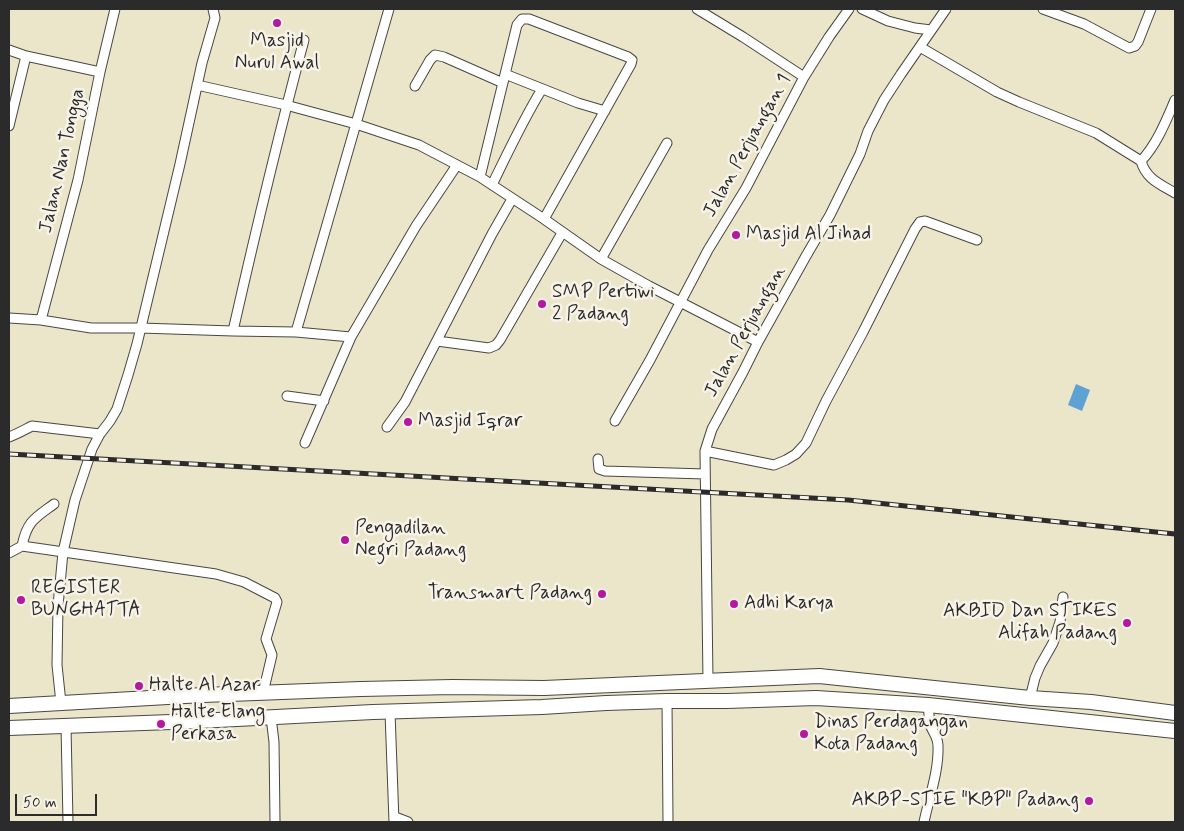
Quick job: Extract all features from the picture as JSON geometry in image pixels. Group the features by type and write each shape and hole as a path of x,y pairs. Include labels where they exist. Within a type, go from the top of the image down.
{"main road":[{"path":"9,706 336,690 452,687 544,688 819,676 1030,698 1091,702 1175,713"},
{"path":"336,690 337,714"},
{"path":"9,728 667,701 816,698 928,705 1175,731"}],"street":[{"name":"Jalan Nan Tongga","path":"41,320 78,180 115,9"},
{"path":"61,703 57,665 58,606 64,552 74,500 88,458 100,434 117,409 128,375 215,18 213,9"},
{"path":"296,332 389,9"},
{"path":"697,9 804,77"},
{"name":"Jalan Perjuangan 1","path":"615,421 698,269 746,188 804,77 849,9"},
{"path":"862,9 888,21 932,30"},
{"name":"Jalan Perjuangan","path":"708,681 705,451 712,429 758,342 830,216 884,100 946,9"},
{"path":"1043,9 1084,24 1131,48 1138,42 1151,9"},
{"path":"480,177 518,25 522,19 628,57 632,60 544,219"},
{"path":"234,331 286,105 304,40"},
{"path":"920,47 997,92 1096,133 1141,161 1143,169 1154,181 1175,193"},
{"path":"9,50 26,56 100,72"},
{"path":"415,86 435,55 605,111"},
{"path":"9,126 12,100 26,56"},
{"path":"197,86 286,105 356,124 419,145 480,177 601,259 681,303 758,342"},
{"path":"492,185 542,89"},
{"path":"1141,161 1156,141 1175,100"},
{"path":"601,259 667,143"},
{"path":"305,443 351,337 416,226 457,165"},
{"path":"387,427 405,402 512,199"},
{"path":"705,451 774,465 796,454 806,443 826,400 863,332 914,229 920,222 924,221 976,240"},
{"path":"437,341 489,348 496,345 562,233"},
{"path":"9,318 41,320 91,328 296,332 351,337"},
{"path":"287,396 324,401"},
{"path":"9,437 32,426 100,434"},
{"path":"598,460 600,468 605,471 705,474"},
{"path":"22,546 30,523 39,513 54,504"},
{"path":"9,553 22,546 216,574 244,582 275,598 277,602 266,639 271,651 271,660 263,693"},
{"path":"1030,698 1035,678 1058,629 1063,597"},
{"path":"667,701 668,822"},
{"path":"924,822 934,785 938,748 937,738 931,725 928,705"},
{"path":"390,712 395,820 408,822"},
{"path":"271,717 274,742 275,822"},
{"path":"66,726 68,822"}],"water":[{"path":"1076,384 1090,390 1082,411 1068,405"}],"railway":[{"path":"9,454 848,500 1175,534"}],"place":[{"name":"Masjid Nurul Awal","path":"277,23"},
{"name":"Masjid Al Jihad","path":"736,235"},
{"name":"SMP Pertiwi 2 Padang","path":"542,304"},
{"name":"Masjid Iqrar","path":"408,422"},
{"name":"Pengadilan Negri Padang","path":"345,540"},
{"name":"Transmart Padang","path":"602,594"},
{"name":"REGISTER BUNGHATTA","path":"21,600"},
{"name":"Adhi Karya","path":"734,604"},
{"name":"AKBID Dan STIKES Alifah Padang","path":"1127,623"},
{"name":"Halte Al Azar","path":"139,686"},
{"name":"Halte Elang Perkasa","path":"161,724"},
{"name":"Dinas Perdagangan Kota Padang","path":"804,734"},
{"name":"AKBP-STIE \"KBP\" Padang","path":"1089,801"}]}
